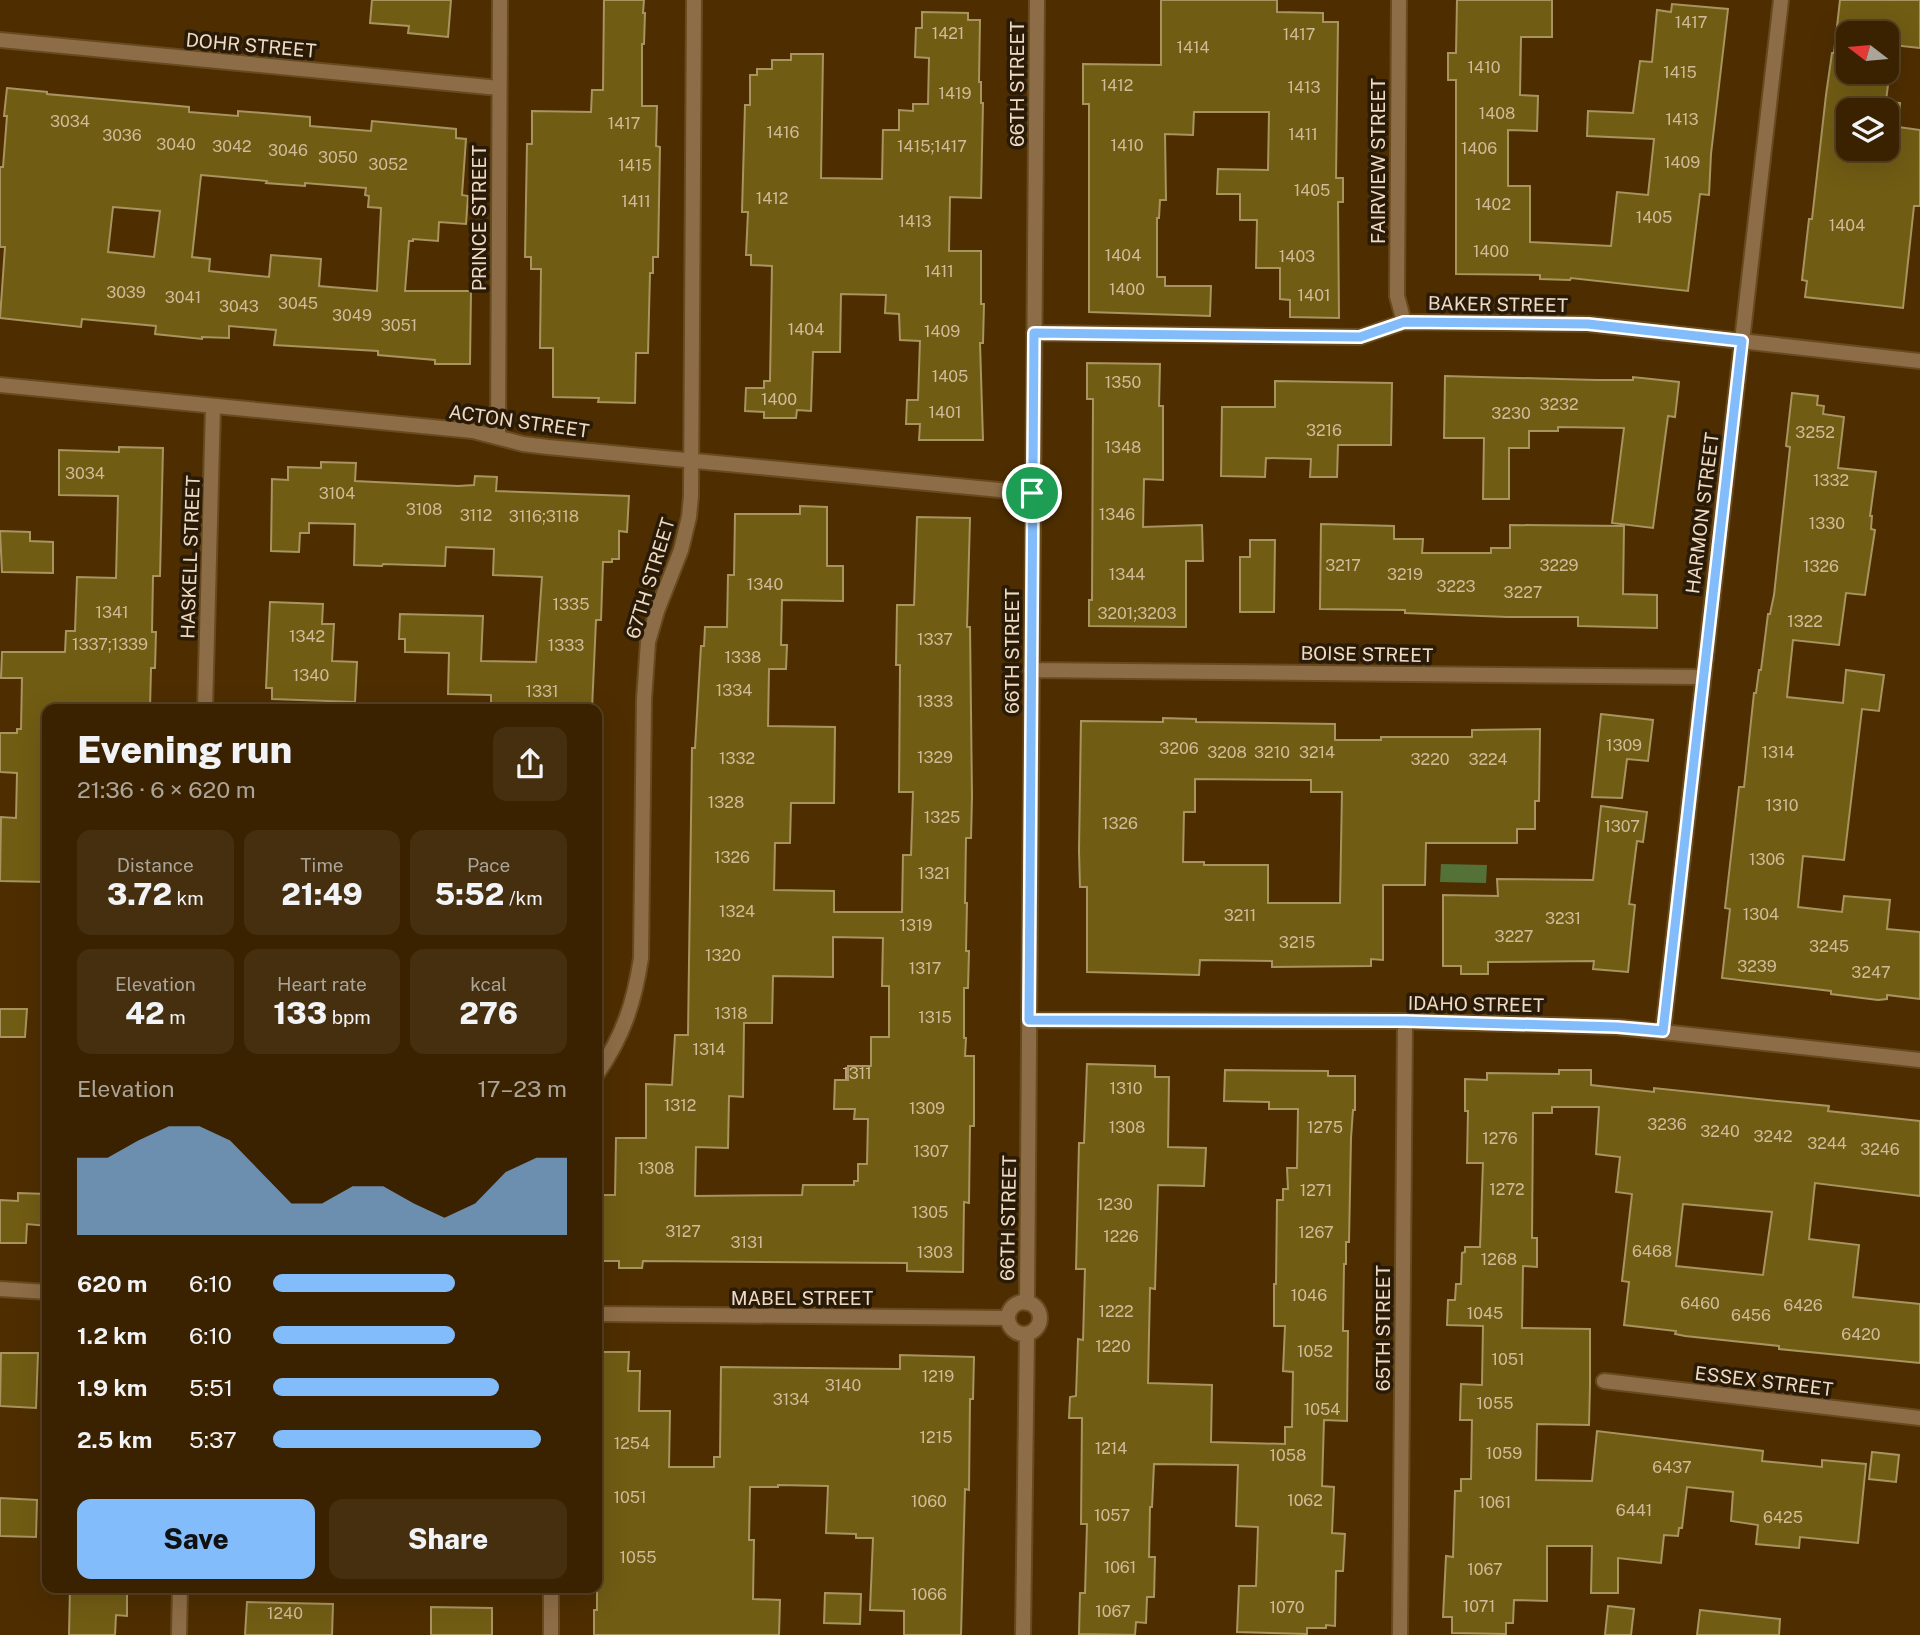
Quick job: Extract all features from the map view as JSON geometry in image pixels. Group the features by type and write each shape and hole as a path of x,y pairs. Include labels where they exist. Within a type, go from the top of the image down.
{"street":[{"name":"PRINCE STREET","path":"498,437 499,0"},
{"name":"67TH STREET","path":"602,1066 626,1023 636,992 641,958 644,699 648,642 681,550 689,517 694,0"},
{"name":"66TH STREET","path":"1027,1303 1037,0"},
{"name":"FAIRVIEW STREET","path":"1399,0 1397,296 1404,322"},
{"name":"HARMON STREET","path":"1663,1031 1782,0"},
{"name":"DOHR STREET","path":"0,40 499,88"},
{"name":"BAKER STREET","path":"1034,333 1360,337 1404,322 1588,324 1920,361"},
{"name":"ACTON STREET","path":"0,385 473,431 535,446 1032,493"},
{"name":"HASKELL STREET","path":"205,704 213,406"},
{"name":"BOISE STREET","path":"1031,670 1703,677"},
{"name":"IDAHO STREET","path":"1029,1020 1405,1021 1604,1026 1920,1060"},
{"name":"65TH STREET","path":"1400,1635 1405,1021"},
{"path":"0,1289 42,1292"},
{"path":"1027,1303 1036,1308 1039,1318 1035,1328 1027,1334 1021,1334 1012,1328 1008,1318 1013,1306 1027,1303"},
{"name":"MABEL STREET","path":"602,1314 1008,1318"},
{"path":"1023,1635 1027,1334"},
{"name":"ESSEX STREET","path":"1604,1381 1920,1418"},
{"path":"179,1635 180,1593"},
{"path":"551,1593 551,1635"}],"shaded area":[{"path":"1441,864 1487,865 1486,883 1440,882"}],"building":[{"path":"372,0 451,0 448,37 408,33 409,26 370,23"},
{"path":"604,0 644,0 642,106 657,106 656,146 660,147 658,257 653,257 653,273 650,273 648,353 636,353 635,403 598,402 599,398 553,397 553,348 540,348 541,269 531,269 531,257 525,257 527,144 532,144 532,111 591,112 592,90 603,90"},
{"path":"1161,0 1277,0 1277,12 1323,13 1323,22 1338,22 1336,178 1343,178 1343,202 1338,202 1339,318 1290,317 1290,300 1280,299 1280,268 1256,268 1257,220 1240,220 1240,194 1217,194 1218,169 1268,170 1269,112 1194,112 1193,135 1165,134 1166,200 1160,200 1157,218 1157,277 1165,277 1165,286 1211,286 1210,316 1089,312 1089,104 1083,104 1083,64 1161,65"},
{"path":"1457,0 1552,0 1552,37 1521,37 1520,95 1538,96 1537,131 1508,130 1508,186 1530,186 1530,242 1611,246 1617,192 1648,195 1654,139 1587,136 1588,111 1633,113 1640,61 1652,62 1657,10 1671,12 1672,4 1728,9 1711,154 1709,195 1700,194 1688,291 1571,278 1540,279 1540,275 1456,274 1456,80 1448,80 1448,53 1456,53"},
{"path":"1840,0 1920,0 1920,48 1899,46 1899,21 1838,21"},
{"path":"922,12 968,13 968,20 980,20 979,82 983,103 981,198 950,197 949,251 981,251 981,304 984,304 983,343 980,343 983,440 919,440 920,424 906,424 907,400 918,400 920,341 900,340 899,314 885,313 886,295 841,294 840,352 813,352 811,411 797,410 796,418 764,418 764,412 745,411 746,388 764,388 764,381 770,381 772,266 751,265 751,255 746,255 748,212 742,212 745,105 750,105 750,75 757,75 757,69 772,69 772,60 791,60 791,54 823,54 821,178 882,179 883,130 899,130 899,110 913,111 913,104 928,104 929,58 915,57 916,28 922,28"},
{"path":"1836,35 1836,84 1888,84 1886,98 1836,98 1836,161 1899,161 1899,127 1920,130 1920,206 1914,206 1903,308 1805,297 1807,281 1802,280"},
{"path":"7,88 189,107 189,112 238,116 238,111 310,117 310,126 371,131 372,121 456,129 456,138 466,139 462,195 468,196 466,224 439,222 438,241 409,241 405,291 471,291 470,364 435,364 435,360 378,355 378,351 274,345 276,330 229,326 229,338 202,339 155,334 156,326 82,319 81,327 0,318 5,247 0,247 0,167 3,167 7,116 4,116","holes":["201,175 267,181 266,183 366,188 365,195 369,196 368,207 381,208 377,291 319,286 321,259 271,255 269,277 209,271 210,259 192,257","113,207 160,211 154,257 108,252"]},
{"path":"1087,363 1160,364 1163,480 1144,479 1143,527 1202,525 1203,561 1186,561 1186,627 1089,626 1089,600 1092,600 1093,399 1087,399"},
{"path":"1445,376 1596,380 1633,380 1633,377 1679,382 1675,417 1668,416 1653,528 1612,523 1624,428 1558,427 1558,431 1529,431 1529,448 1509,448 1509,499 1483,499 1484,438 1444,438"},
{"path":"1275,381 1392,383 1391,445 1338,445 1337,477 1310,477 1311,459 1266,458 1265,477 1221,476 1222,407 1275,407"},
{"path":"1792,393 1818,396 1817,405 1824,406 1823,414 1844,417 1838,468 1876,472 1870,516 1871,529 1875,530 1865,595 1846,593 1839,645 1793,640 1787,697 1843,703 1846,670 1884,675 1879,711 1862,709 1844,860 1803,856 1798,907 1842,912 1844,896 1890,900 1887,929 1920,932 1920,999 1887,995 1887,999 1878,1000 1831,994 1831,991 1722,978 1730,909 1725,908 1739,787 1744,787 1754,693 1761,670 1768,614 1774,595 1790,447 1786,446"},
{"path":"119,447 163,448 160,576 153,576 152,632 156,632 150,704 42,704 42,882 0,881 1,817 16,818 17,773 0,772 0,733 17,733 17,729 21,729 22,678 1,678 2,652 65,652 66,631 75,631 77,577 116,578 118,496 59,495 59,450 119,452"},
{"path":"321,462 356,463 355,481 458,486 474,485 475,476 497,477 496,491 629,496 627,532 619,531 619,559 603,562 601,620 596,620 592,704 491,704 491,695 448,694 449,653 405,652 405,639 399,639 400,614 483,616 481,661 536,662 542,577 493,575 494,549 446,547 445,566 354,565 355,524 309,523 309,533 300,533 299,552 271,551 272,479 288,480 288,467 321,468"},
{"path":"800,506 827,507 827,566 843,566 843,601 782,600 781,645 787,645 786,669 769,669 768,726 835,727 834,803 791,803 790,843 775,843 774,890 834,891 834,912 902,912 903,855 911,855 913,792 899,792 900,665 896,665 897,605 914,605 917,517 970,518 967,627 970,627 972,797 971,838 966,838 966,951 969,951 968,988 964,988 964,1038 965,1056 974,1056 974,1126 970,1126 969,1203 964,1202 963,1272 907,1271 907,1263 643,1261 642,1268 619,1268 619,1261 602,1261 602,1195 615,1195 616,1138 646,1138 646,1084 672,1085 675,1035 688,1035 692,748 695,748 701,646 704,646 705,627 727,627 728,575 734,575 735,514 800,514","holes":["833,937 883,938 882,986 889,986 889,1037 871,1037 871,1066 848,1066 848,1080 835,1080 834,1109 855,1109 854,1119 868,1119 867,1164 858,1164 858,1181 854,1181 854,1185 803,1185 802,1195 695,1196 696,1147 728,1148 729,1096 743,1097 744,1023 772,1023 773,976 833,977"]},
{"path":"1321,524 1394,526 1394,539 1423,539 1422,553 1491,553 1491,548 1510,548 1510,525 1624,526 1623,594 1657,595 1657,628 1578,626 1578,617 1507,617 1405,613 1405,610 1320,609"},
{"path":"0,531 30,532 30,541 53,542 53,573 2,572"},
{"path":"1250,540 1275,540 1274,612 1240,612 1240,557 1250,557"},
{"path":"270,602 323,604 322,624 334,624 332,661 357,662 355,702 272,699 272,688 266,688"},
{"path":"1601,714 1653,720 1648,761 1627,759 1622,798 1592,797"},
{"path":"1163,718 1196,719 1196,722 1335,724 1335,740 1472,737 1472,730 1540,729 1539,801 1535,801 1535,829 1517,829 1517,843 1426,843 1425,885 1383,885 1383,960 1371,959 1371,966 1272,967 1272,961 1200,960 1199,975 1087,972 1087,887 1080,887 1079,851 1081,721 1163,722","holes":["1195,779 1311,780 1311,792 1342,792 1340,903 1268,903 1268,865 1204,865 1204,862 1183,862 1184,812 1195,812"]},
{"path":"1601,806 1647,812 1643,842 1637,841 1629,904 1635,905 1628,972 1593,969 1594,961 1488,962 1488,974 1461,974 1461,966 1443,966 1443,895 1498,896 1497,879 1593,880"},
{"path":"0,1009 27,1009 25,1037 0,1037"},
{"path":"1087,1064 1155,1066 1155,1077 1169,1077 1168,1147 1206,1148 1204,1186 1158,1185 1155,1289 1150,1288 1148,1383 1212,1385 1211,1442 1285,1444 1285,1427 1292,1427 1293,1372 1283,1371 1285,1326 1274,1326 1274,1284 1277,1200 1283,1200 1283,1189 1288,1189 1287,1168 1297,1168 1298,1109 1269,1109 1269,1102 1224,1101 1225,1070 1328,1071 1328,1076 1355,1076 1349,1242 1346,1242 1344,1264 1343,1331 1348,1331 1347,1421 1324,1420 1322,1486 1334,1487 1332,1533 1345,1534 1343,1571 1336,1571 1335,1626 1307,1628 1307,1634 1237,1632 1239,1586 1256,1586 1258,1527 1236,1526 1238,1465 1154,1464 1149,1557 1155,1557 1154,1597 1147,1597 1146,1623 1136,1622 1135,1635 1079,1634 1080,1593 1085,1593 1087,1524 1081,1524 1082,1418 1069,1418 1070,1397 1076,1396 1078,1339 1083,1340 1085,1269 1076,1269 1079,1143 1084,1143"},
{"path":"1559,1070 1591,1070 1591,1085 1654,1092 1654,1088 1829,1106 1828,1111 1920,1121 1920,1196 1815,1183 1809,1239 1859,1245 1853,1297 1920,1304 1920,1363 1779,1349 1779,1346 1685,1336 1675,1334 1676,1331 1624,1325 1629,1282 1622,1281 1632,1194 1616,1192 1620,1157 1596,1154 1599,1107 1552,1107 1552,1113 1533,1113 1532,1238 1537,1238 1537,1267 1523,1266 1522,1328 1590,1329 1589,1425 1537,1424 1536,1480 1592,1481 1597,1431 1763,1451 1762,1461 1822,1467 1822,1460 1866,1464 1858,1543 1800,1537 1799,1548 1756,1544 1758,1525 1731,1521 1733,1492 1687,1487 1682,1528 1679,1528 1678,1536 1664,1535 1661,1563 1618,1558 1618,1593 1591,1593 1592,1546 1547,1546 1547,1601 1514,1600 1513,1623 1506,1623 1506,1634 1452,1633 1452,1617 1443,1617 1446,1556 1453,1557 1455,1491 1461,1491 1461,1479 1471,1479 1472,1420 1460,1420 1461,1384 1482,1385 1483,1326 1447,1325 1448,1300 1455,1300 1456,1284 1461,1284 1462,1253 1465,1252 1465,1247 1480,1247 1483,1163 1467,1163 1468,1111 1465,1111 1465,1079 1487,1080 1487,1073 1559,1074","holes":["1683,1204 1772,1212 1763,1275 1676,1266"]},
{"path":"18,1193 42,1194 42,1226 27,1224 26,1243 0,1243 0,1200 18,1201"},
{"path":"602,1352 629,1352 628,1371 640,1371 639,1411 670,1411 669,1467 714,1467 714,1457 720,1457 721,1367 900,1369 900,1355 974,1357 973,1399 970,1399 969,1490 965,1489 961,1635 904,1635 904,1611 870,1610 873,1538 856,1538 856,1534 826,1533 828,1486 778,1485 750,1487 749,1540 754,1540 753,1599 780,1600 779,1635 594,1635 597,1593 602,1593"},
{"path":"1,1353 38,1353 36,1408 0,1406"},
{"path":"1872,1452 1899,1455 1896,1482 1869,1479"},
{"path":"0,1498 37,1500 36,1537 0,1536"},
{"path":"70,1593 127,1593 127,1616 116,1615 115,1635 69,1635"},
{"path":"825,1593 861,1594 860,1624 824,1623"},
{"path":"247,1602 333,1604 332,1635 245,1635"},
{"path":"1608,1606 1634,1609 1631,1635 1605,1635"},
{"path":"431,1607 492,1608 492,1635 431,1635"},
{"path":"1700,1610 1780,1619 1779,1635 1697,1635"}],"route":[{"path":"1404,322 1588,324 1742,341 1663,1031 1617,1027 1405,1021 1029,1020 1032,493 1034,333 1360,337 1404,322"}]}
